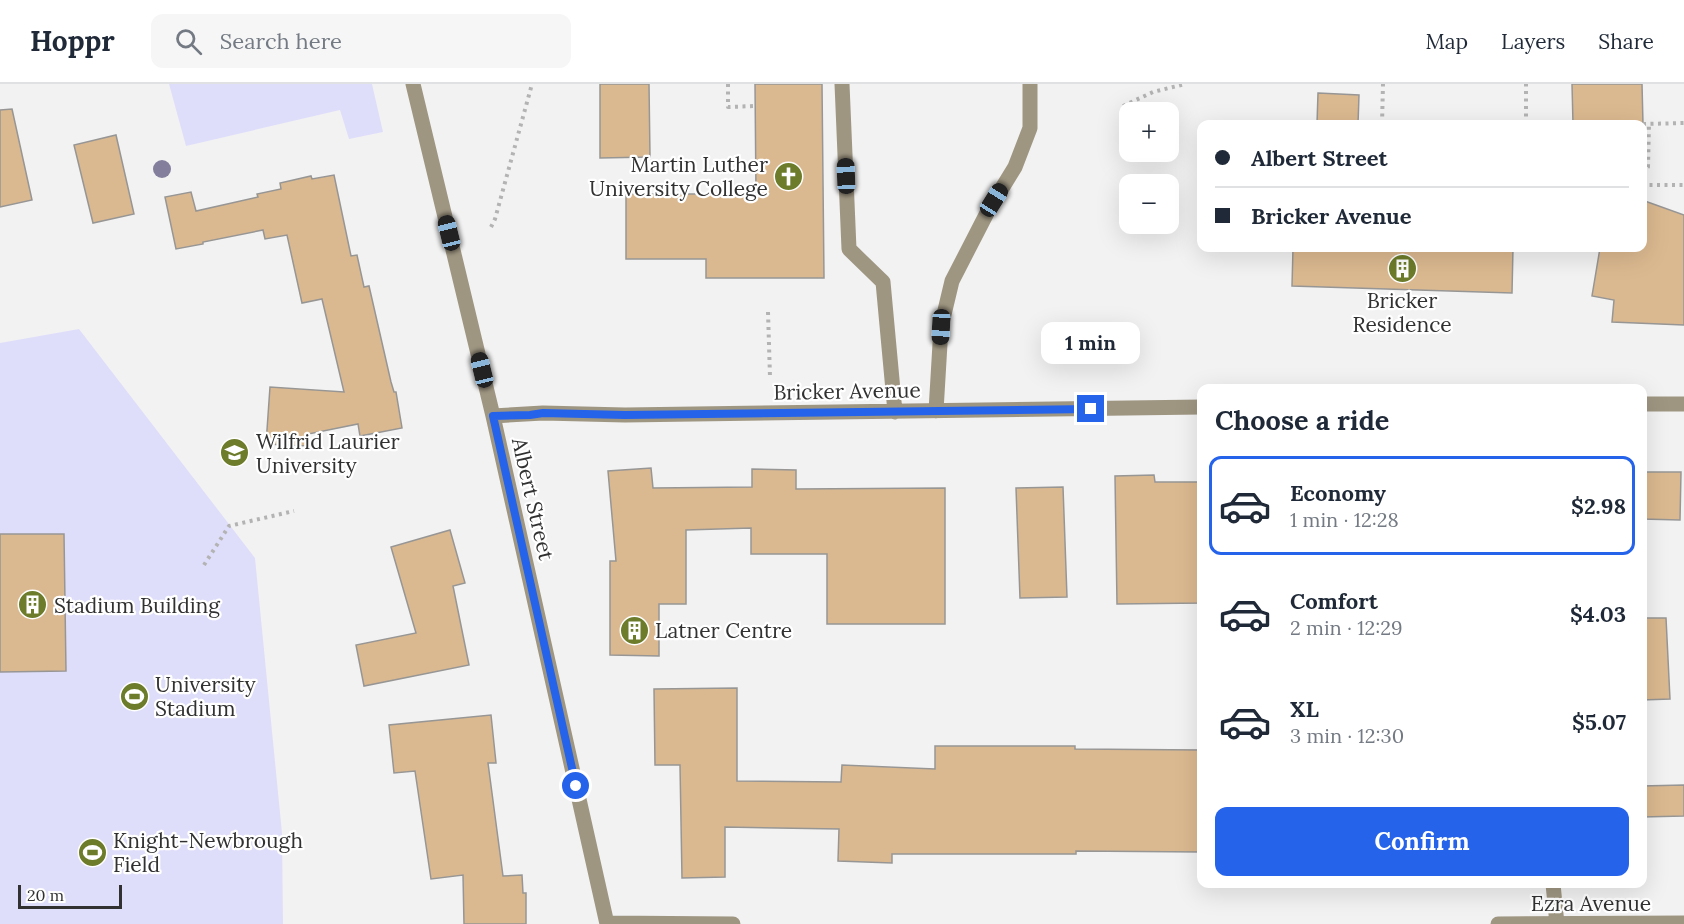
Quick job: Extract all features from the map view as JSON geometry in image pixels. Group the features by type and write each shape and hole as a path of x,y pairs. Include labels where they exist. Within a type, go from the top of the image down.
{"street":[{"name":"Albert Street","path":"413,84 493,416 607,923"},
{"path":"842,84 849,249 884,282 895,412"},
{"path":"936,411 941,327 952,281 988,210 1015,167 1030,128 1030,84"},
{"path":"1647,404 1684,404"},
{"name":"Bricker Avenue","path":"493,416 543,413 625,415 1197,407"},
{"path":"1553,888 1557,924"},
{"path":"607,923 733,924"},
{"name":"Ezra Avenue","path":"1498,924 1684,923"}],"path":[{"path":"491,227 532,84"},
{"path":"728,84 728,107 755,106"},
{"path":"1132,102 1153,92 1185,84"},
{"path":"1382,120 1383,84"},
{"path":"1526,84 1526,120"},
{"path":"1647,168 1649,124 1684,123"},
{"path":"1647,185 1684,185"},
{"path":"768,312 770,377"},
{"path":"204,565 229,526 294,511"}],"shaded area":[{"path":"169,84 372,84 383,132 349,139 340,110 186,146"},
{"name":"University Stadium","path":"79,329 255,558 282,833 283,924 0,924 0,343"}],"building":[{"path":"600,84 649,84 650,157 600,158"},
{"name":"Martin Luther University College","path":"755,84 822,84 824,278 706,278 706,259 626,259 626,194 756,194"},
{"path":"1572,84 1642,84 1643,120 1573,120"},
{"path":"1318,93 1359,95 1358,120 1317,120"},
{"path":"12,109 32,200 0,207 0,110"},
{"path":"116,135 134,214 93,223 74,145"},
{"path":"334,175 351,256 357,255 364,287 369,286 391,382 396,392 402,428 360,436 358,424 308,434 307,446 266,444 270,387 344,392 322,299 302,303 287,235 265,239 263,230 176,249 165,197 191,192 196,211 258,197 257,194 281,189 280,183 311,176 312,179"},
{"path":"1647,202 1684,215 1684,325 1612,322 1614,300 1592,296 1599,252 1647,252"},
{"name":"Bricker Residence","path":"1293,252 1513,252 1512,293 1292,286"},
{"path":"651,468 653,488 752,487 752,469 796,470 796,489 945,488 945,624 827,624 827,554 751,554 751,528 686,530 686,604 659,604 659,656 610,655 610,561 616,561 608,471"},
{"path":"1647,472 1681,472 1680,520 1647,519"},
{"path":"1154,475 1155,482 1197,482 1197,603 1117,604 1115,476"},
{"path":"1063,487 1067,597 1020,598 1016,488"},
{"path":"450,530 465,583 453,586 469,665 364,686 356,645 416,633 391,547"},
{"name":"Stadium Building","path":"0,534 64,534 66,671 0,672"},
{"path":"1647,618 1666,618 1670,699 1647,700"},
{"path":"737,688 737,781 841,782 842,765 935,769 935,746 1075,746 1075,749 1197,750 1197,852 892,854 892,863 838,861 839,829 725,827 725,877 682,878 680,765 655,765 654,689"},
{"path":"491,715 496,763 488,763 503,876 522,875 523,893 526,893 526,924 464,924 463,875 431,879 415,771 394,773 389,725"},
{"path":"1684,785 1684,816 1647,817 1647,786"}],"place":[{"name":"Martin Luther University College","path":"789,176"},
{"name":"Bricker Residence","path":"1402,269"},
{"name":"Wilfrid Laurier University","path":"235,453"},
{"name":"Stadium Building","path":"33,605"},
{"name":"Latner Centre","path":"634,630"},
{"name":"University Stadium","path":"134,696"},
{"name":"Knight-Newbrough Field","path":"92,852"}],"route":[{"path":"576,786 493,416 543,413 625,415 1091,409"}]}
